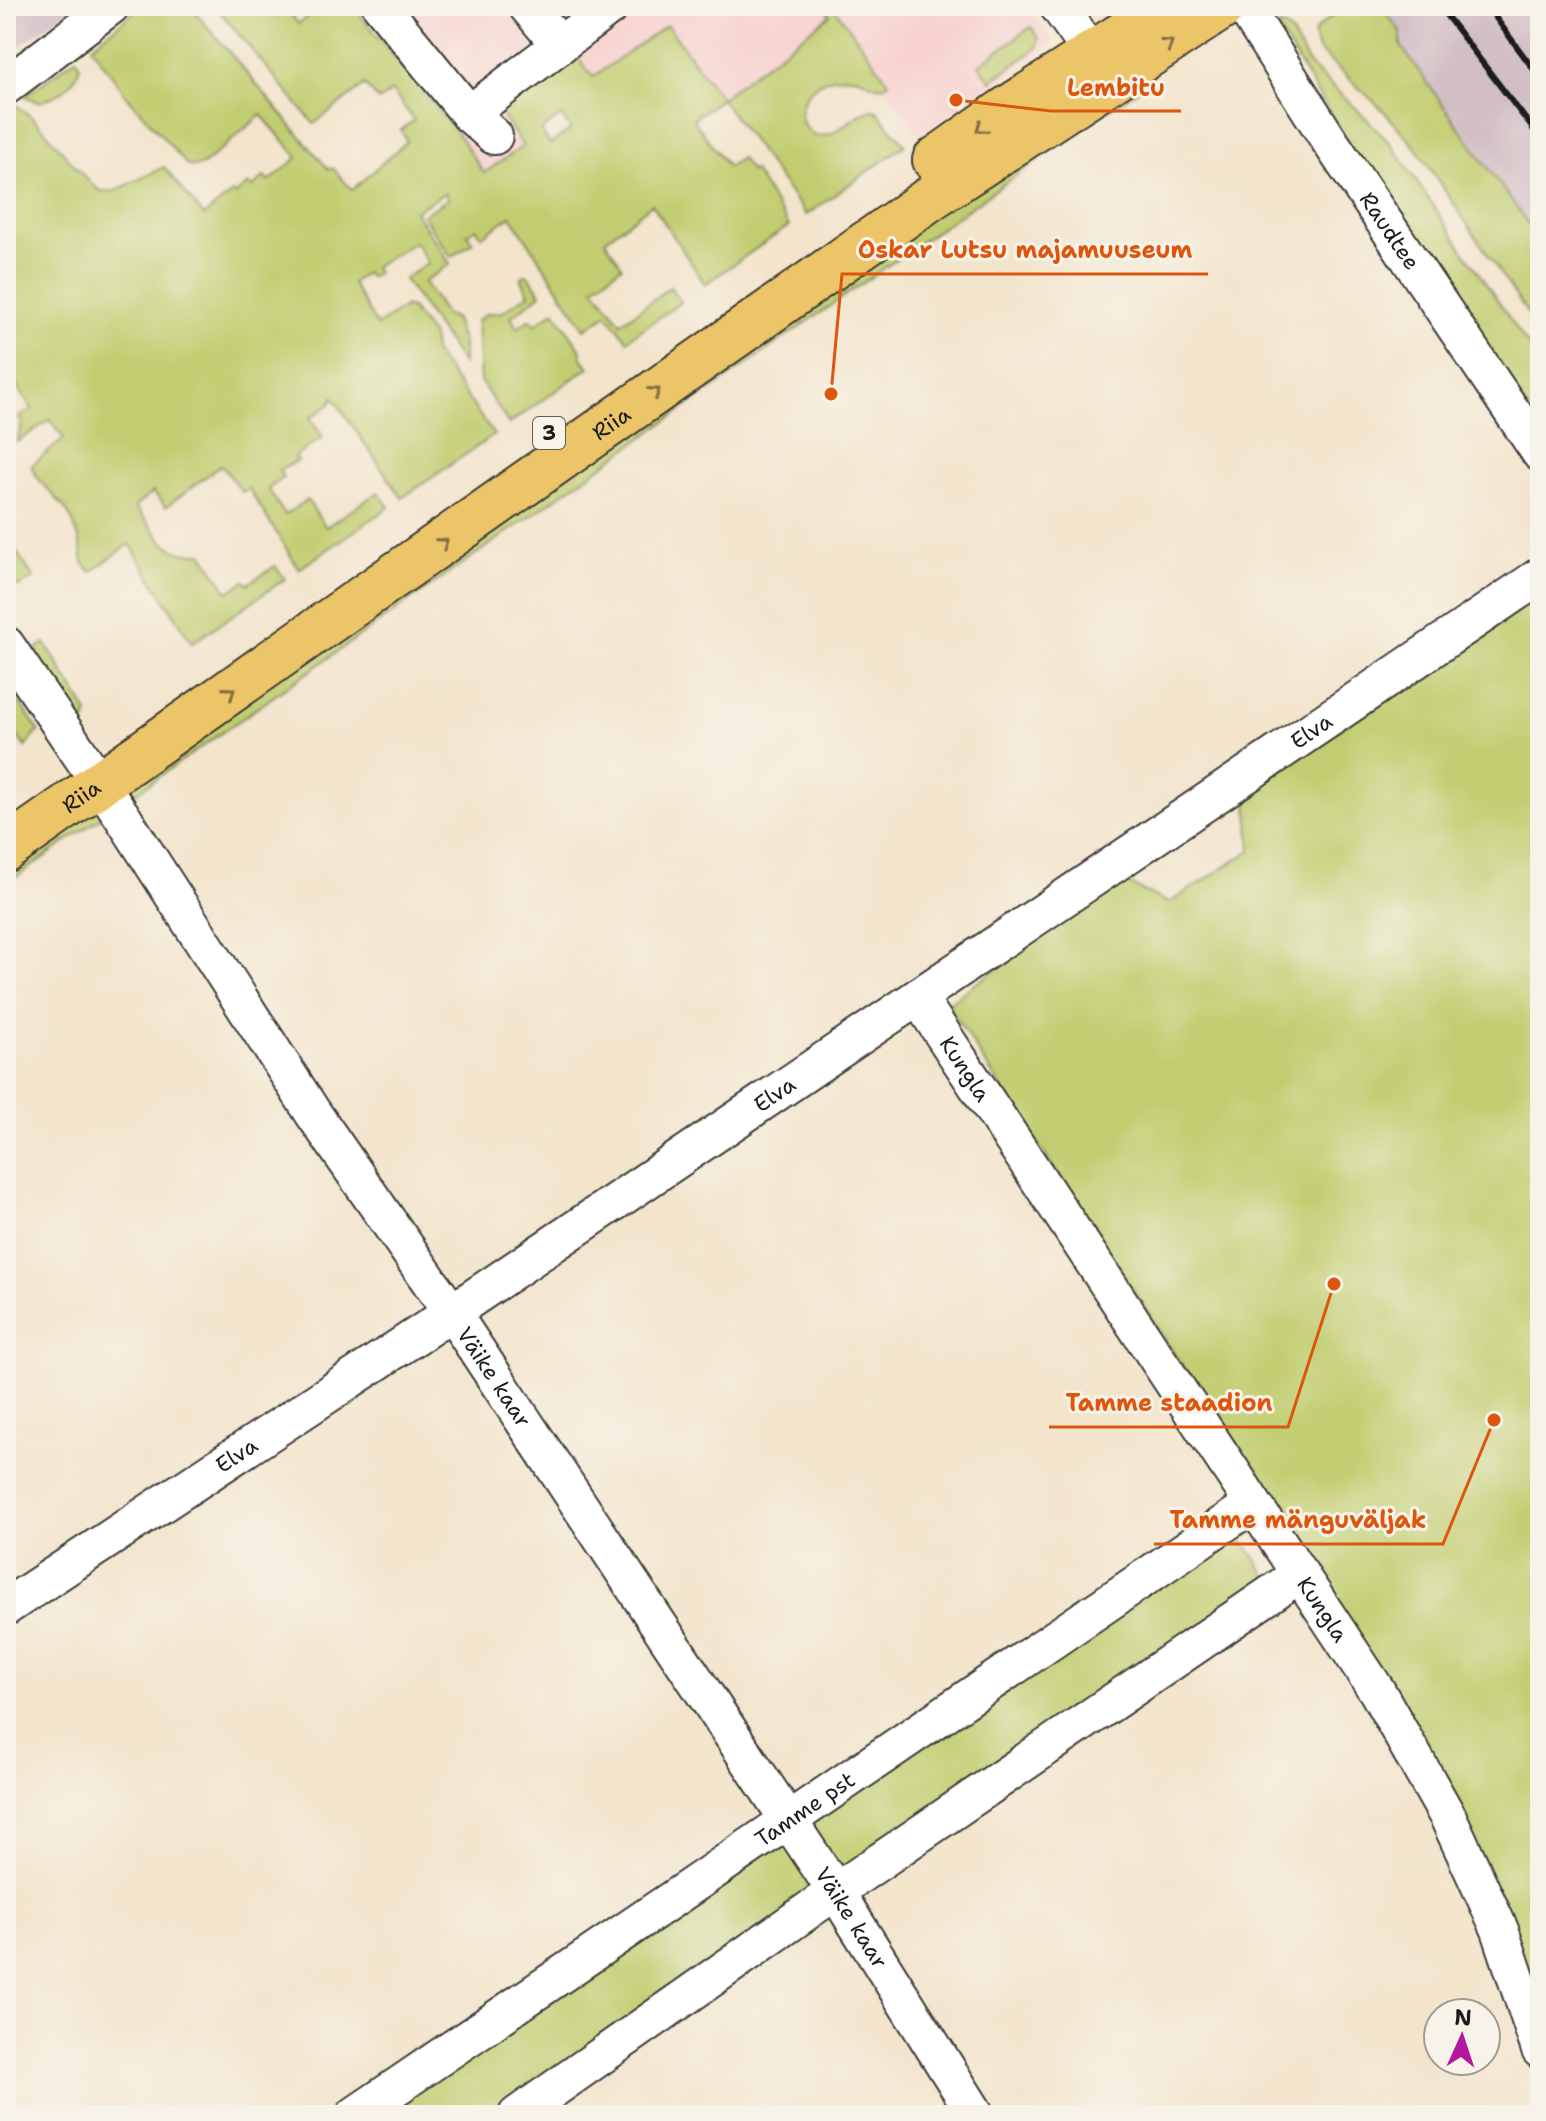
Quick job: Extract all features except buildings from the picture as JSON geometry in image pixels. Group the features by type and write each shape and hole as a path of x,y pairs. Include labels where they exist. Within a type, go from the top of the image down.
{"highway":[{"name":"Riia","path":"1101,66 1166,6"},
{"name":"Riia","path":"6,849 91,771 1004,111 1224,6"},
{"name":"Riia","path":"6,813 91,771"}],"street":[{"path":"6,86 111,6"},
{"path":"381,6 482,125 560,45 611,6"},
{"path":"527,6 560,45"},
{"path":"1058,6 1101,66"},
{"name":"Raudtee","path":"1244,6 1327,137 1540,453"},
{"name":"Elva","path":"6,1607 451,1313 1540,576"},
{"name":"Väike kaar","path":"6,645 313,1113 451,1313 836,1892 976,2115"},
{"name":"Kungla","path":"918,997 1377,1691 1448,1817 1500,1930 1540,2050"},
{"name":"Tamme pst","path":"355,2115 1253,1504"},
{"path":"517,2115 1300,1574"}],"shaded area":[{"path":"6,6 75,6 6,56"},
{"path":"352,6 1027,6 1054,42 919,135 831,15 720,98 667,25 542,133 484,173 455,130"},
{"path":"1381,6 1540,6 1540,241 1401,46 1401,32"}],"green space":[{"path":"142,6 190,6 329,170 333,168 352,190 407,141 401,130 414,120 392,91 379,101 365,85 314,124 215,6 285,6 298,24 321,6 335,6 342,14 353,6 455,130 484,173 523,146 499,111 577,57 593,77 667,25 721,98 830,15 824,6 833,6 889,82 879,87 859,78 840,77 821,83 813,88 803,103 803,123 813,135 822,136 838,130 867,111 876,110 905,145 806,215 721,99 693,119 728,167 741,158 751,172 754,171 789,226 705,284 652,204 605,240 622,266 594,287 621,323 670,287 681,302 627,340 607,314 585,329 511,216 482,236 476,228 467,234 473,242 451,257 423,215 448,199 445,193 415,211 450,264 424,282 445,314 455,319 463,344 463,364 404,279 428,263 415,242 374,267 377,273 370,277 366,273 352,283 377,326 406,306 411,308 432,336 434,351 494,435 402,498 333,397 330,404 310,418 323,437 295,457 298,461 279,470 283,478 268,489 285,515 307,500 326,527 378,492 389,507 299,569 249,489 242,492 221,465 166,507 153,492 135,507 164,543 181,553 202,553 228,592 245,581 248,584 275,566 285,579 192,643 130,544 91,572 84,564 79,537 71,518 31,466 64,439 50,420 17,442 22,424 19,417 32,409 6,370 6,109 14,104 27,113 100,191 115,191 164,167 204,216 248,184 252,188 264,177 269,182 298,157 261,115 203,165 187,165 126,95 91,46","holes":["561,116 571,129 550,144 541,131"]},
{"path":"1340,6 1381,6 1401,32 1401,46 1540,241 1540,332 1416,148 1383,110 1318,50 1314,37 1316,29"},
{"path":"1280,25 1290,31 1311,67 1392,145 1540,363 1540,428 1348,143 1278,29"},
{"path":"1031,27 1039,38 1037,48 991,81 979,65"},
{"path":"76,58 80,66 74,80 64,90 38,102 25,96"},
{"path":"1152,80 6,884 6,868 1035,140"},
{"path":"529,276 541,294 511,317 517,328 530,319 535,325 554,311 580,348 582,358 589,367 509,424 480,381 477,321 486,314 502,312 529,294 521,278"},
{"path":"6,536 34,578 18,587 6,569"},
{"path":"1540,591 1540,2004 1327,1589 947,1004 1120,880 1169,903 1251,850 1247,793"},
{"path":"45,643 88,713 84,725 80,725 28,654"},
{"path":"6,682 39,731 25,747 6,719"},
{"path":"1232,1524 1274,1587 497,2115 363,2115"}],"railway":[{"path":"1439,6 1540,138"},
{"path":"1487,6 1540,78"}],"place":[{"name":"Lembitu","path":"956,100"},
{"name":"Oskar Lutsu majamuuseum","path":"831,394"},
{"name":"Tamme staadion","path":"1334,1284"},
{"name":"Tamme mänguväljak","path":"1494,1420"}]}
